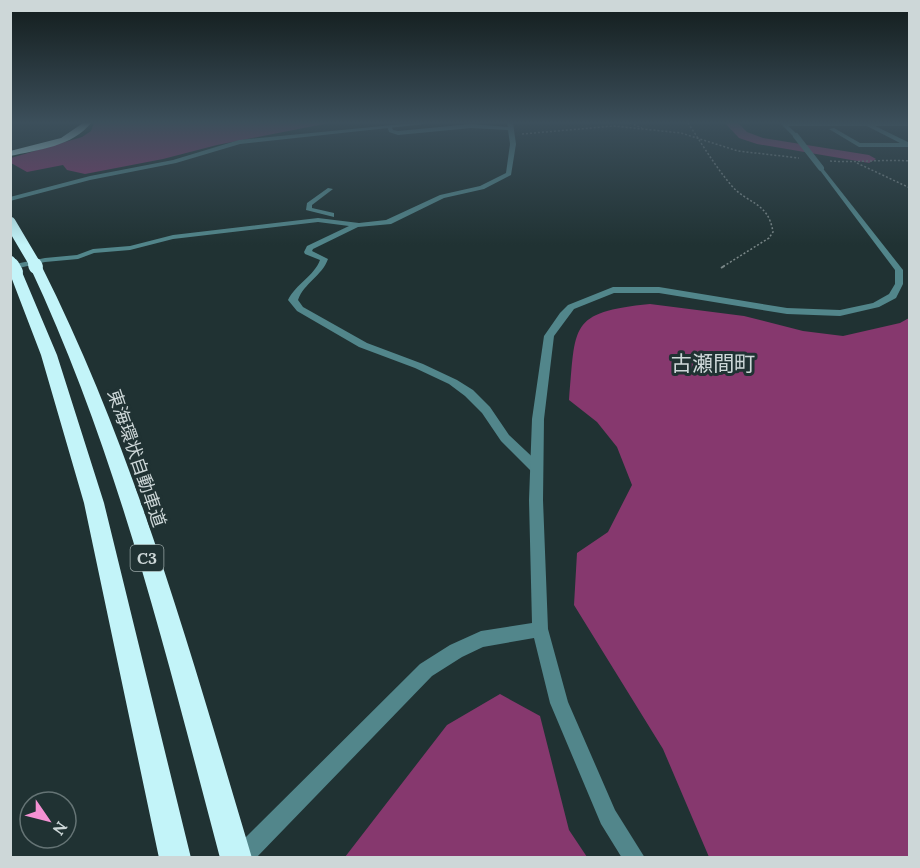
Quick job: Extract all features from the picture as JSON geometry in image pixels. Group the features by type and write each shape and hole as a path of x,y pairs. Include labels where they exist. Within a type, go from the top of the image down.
{"highway":[{"name":"東海環状自動車道","path":"10,222 17,270 49,355 94,503 175,858"},
{"name":"東海環状自動車道","path":"17,270 56,306 94,400 126,489 238,858"}],"street":[{"path":"10,199 90,178 166,164"},
{"path":"508,164 509,174 482,188 442,196 388,222 346,228 310,248 308,252 324,259 323,266 301,284 293,300 300,309 363,345 419,366 453,382 469,393 486,410 505,438 537,469"},
{"path":"635,858 608,817 559,703 540,628 538,419 549,336 563,315 584,300 614,290 660,290 787,311 840,314 876,305 892,296 899,284 899,270 817,164"},
{"path":"330,189 309,204 308,209 355,220 359,225"},
{"path":"17,270 45,260 78,257 93,251 130,248 173,237 318,220 359,225"},
{"path":"238,858 426,670 481,639 540,628"}],"path":[{"path":"716,164 731,185 759,204 773,224 773,232 768,238 722,268"},
{"path":"858,164 909,188"}],"shaded area":[{"path":"12,164 140,164 85,174 67,170 63,165 27,172"},
{"path":"650,304 744,316 803,331 843,336 900,323 909,318 909,857 709,857 663,749 574,605 577,553 608,532 632,485 617,447 597,422 569,400 576,339 581,327 590,318 623,307"},
{"path":"500,694 540,716 569,830 587,857 345,857 447,725"}],"district":[{"name":"古瀬間町","path":"713,363"}]}
